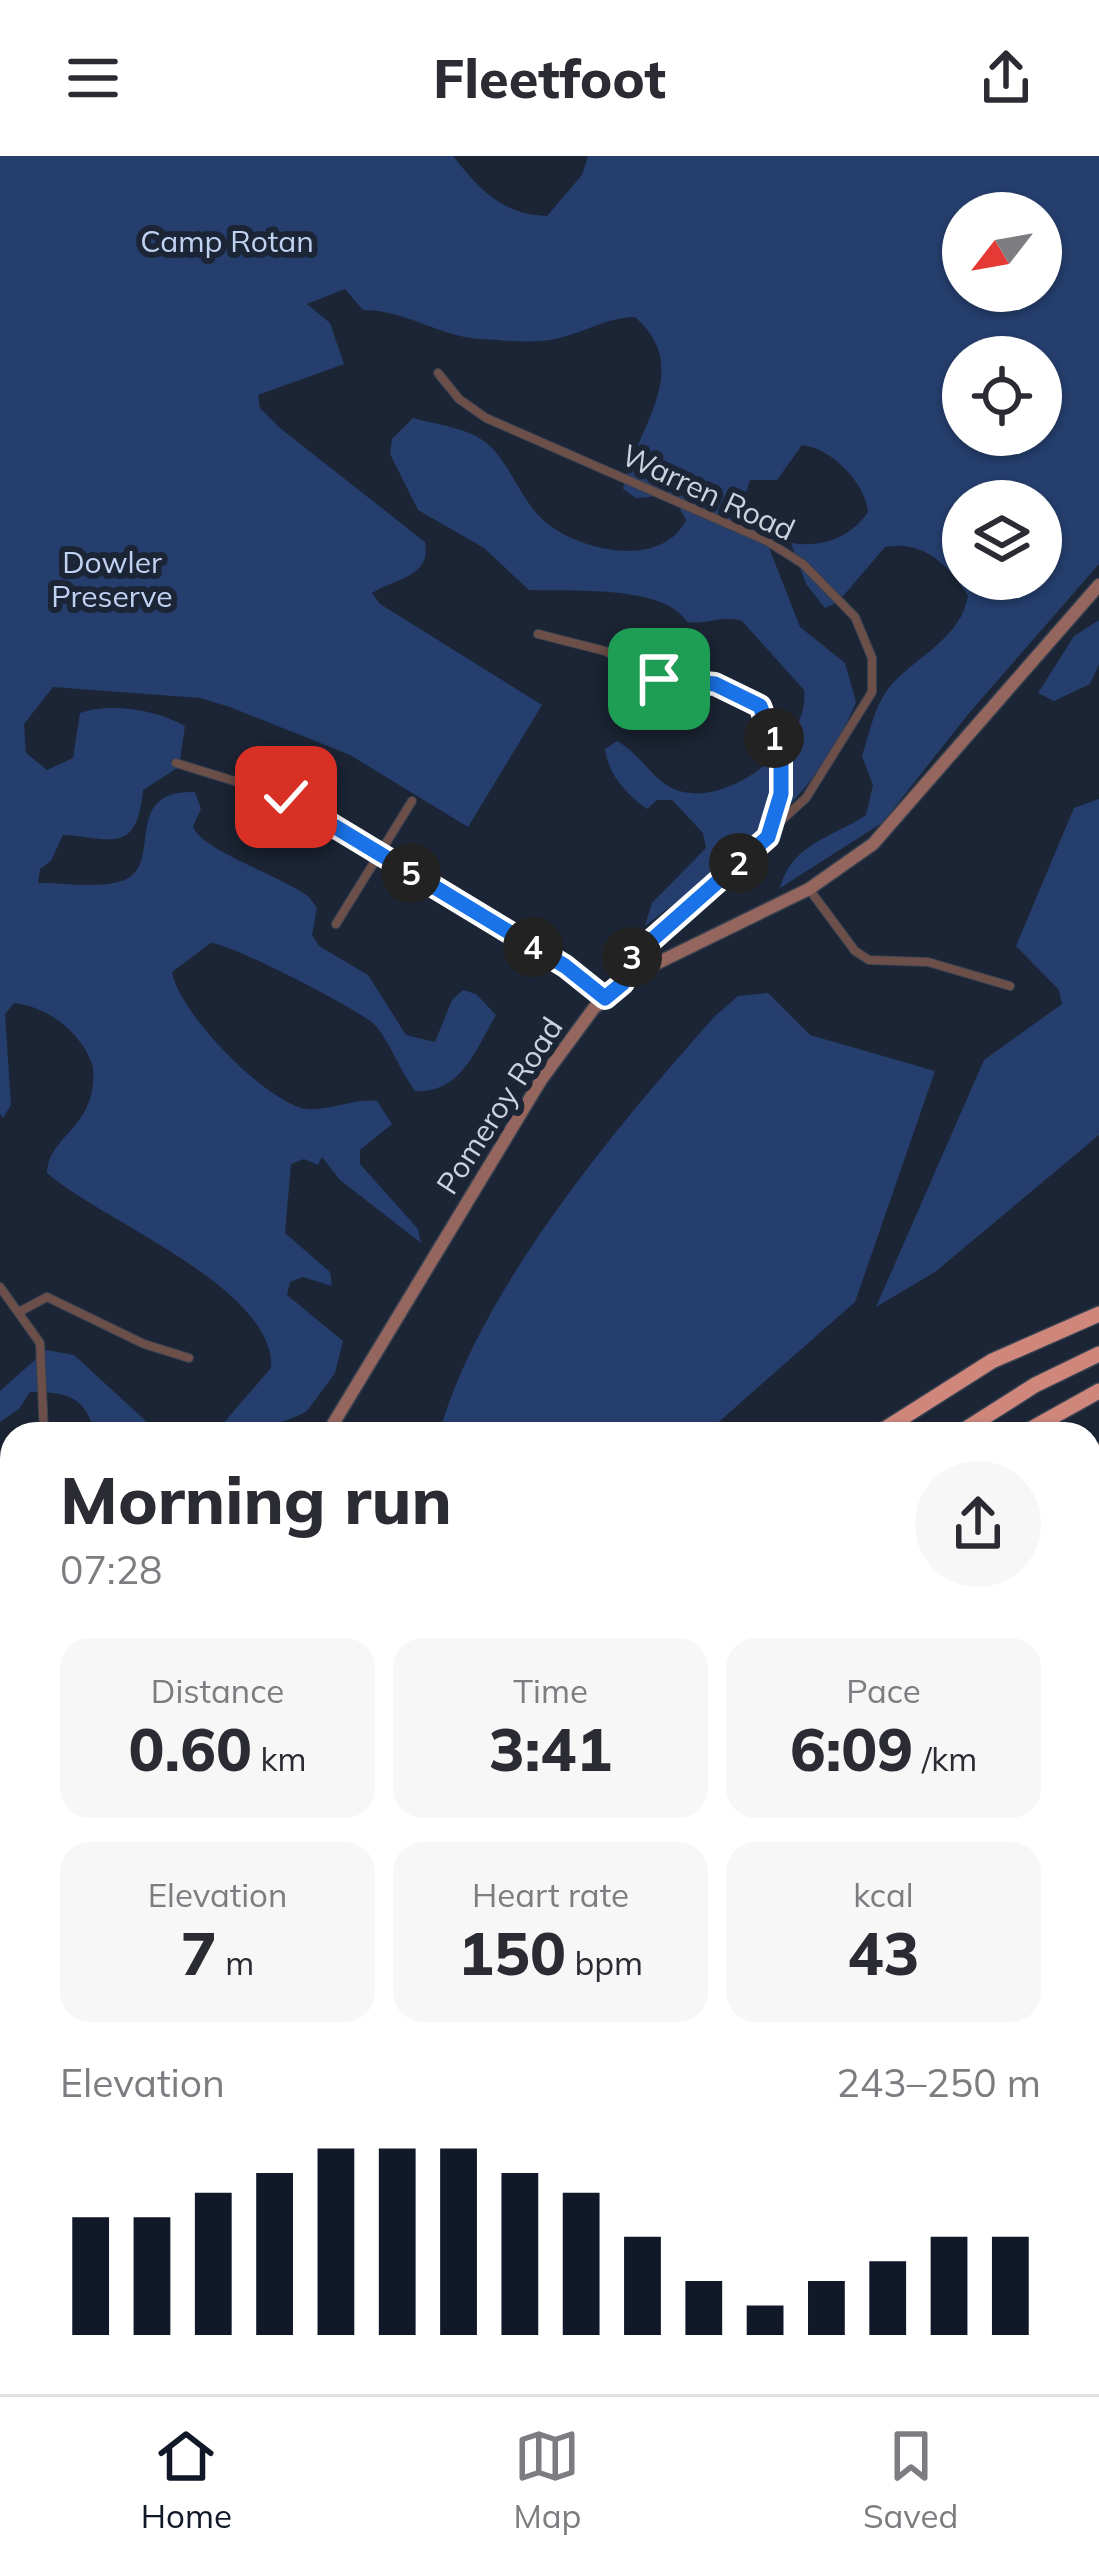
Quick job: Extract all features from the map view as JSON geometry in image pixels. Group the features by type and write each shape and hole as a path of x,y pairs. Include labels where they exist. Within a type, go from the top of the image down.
{"highway":[{"path":"897,1422 992,1361 1099,1314"},
{"path":"977,1422 1035,1385 1099,1354"},
{"path":"1043,1422 1099,1391"}],"street":[{"name":"Warren Road","path":"438,373 468,406 507,428 767,541 803,564 855,617 872,658 872,692 824,773 768,837 627,962 623,983"},
{"name":"Pomeroy Road","path":"334,1422 559,1051 605,998 667,956 809,889 890,828 1099,586"},
{"path":"538,634 604,651 659,679 727,688 760,706 781,762 781,794 768,837"},
{"path":"176,763 273,790 565,966 605,998"},
{"path":"336,924 412,801"},
{"path":"809,889 855,951 869,960 928,962 1010,986"},
{"path":"0,1287 40,1343 43,1422"},
{"path":"19,1312 47,1297 144,1343 190,1358"}],"green space":[{"path":"0,156 453,156 493,198 517,211 547,216 582,175 588,156 1099,156 1099,564 970,712 882,823 780,888 803,851 866,815 873,785 862,756 874,716 894,682 955,626 967,600 1062,600 1062,480 942,480 942,565 911,547 885,547 838,602 825,608 806,584 791,543 824,542 853,529 868,512 860,489 835,460 802,445 777,480 750,480 742,506 768,545 800,627 845,663 856,702 839,738 794,801 738,854 645,926 652,903 706,848 703,833 672,800 657,800 647,809 639,803 614,775 605,749 617,741 674,789 716,791 760,769 779,752 794,732 804,690 742,621 687,622 658,601 637,596 529,590 484,548 418,510 390,454 392,439 413,418 459,430 492,448 532,507 554,528 573,539 616,550 657,546 674,536 686,520 672,495 636,498 623,489 661,379 652,337 635,317 546,340 480,339 363,310 345,289 307,304 330,323 344,364 258,395 260,408 280,428 425,542 426,554 417,570 372,593 380,604 542,705 468,827 350,755 200,698 53,687 24,724 26,753 47,770 73,758 80,713 134,709 185,726 179,767 143,790 140,811 127,834 107,839 63,835 51,861 40,869 38,883 98,885 130,877 143,855 151,812 159,801 195,792 201,809 193,826 199,835 309,897 317,908 312,935 319,946 368,975 406,1035 435,1042 452,1000 463,990 476,994 496,1015 456,1077 431,1090 415,1091 376,1026 268,965 211,943 172,972 205,1030 265,1087 301,1108 377,1101 392,1124 360,1150 360,1164 418,1229 421,1243 340,1180 322,1157 318,1165 304,1159 291,1164 285,1233 330,1272 332,1286 303,1277 290,1282 287,1295 343,1341 335,1373 307,1411 280,1422 224,1422 271,1368 265,1339 246,1310 216,1284 47,1173 56,1149 88,1104 93,1067 63,1024 40,1010 14,1003 5,1014 11,1105 3,1118"},
{"path":"1099,620 1099,664 1090,684 1054,701 1038,693 1074,636"},
{"path":"1099,799 1099,1135 935,1272 876,1307 984,1060 1062,1004 1059,990 1016,946 1074,808"},
{"path":"768,993 810,1035 935,1071 855,1302 719,1422 443,1422 485,1324 555,1213 636,1108 738,996"},
{"path":"46,1350 74,1355 147,1422 91,1422 72,1398 30,1392 19,1409 0,1422 0,1391"}],"route":[{"path":"286,797 565,966 605,998 623,983 627,962 768,837 781,794 781,762 760,706 715,684 659,679"}],"park label":[{"name":"Camp Rotan","path":"227,242"},
{"name":"Dowler Preserve","path":"112,580"}]}
